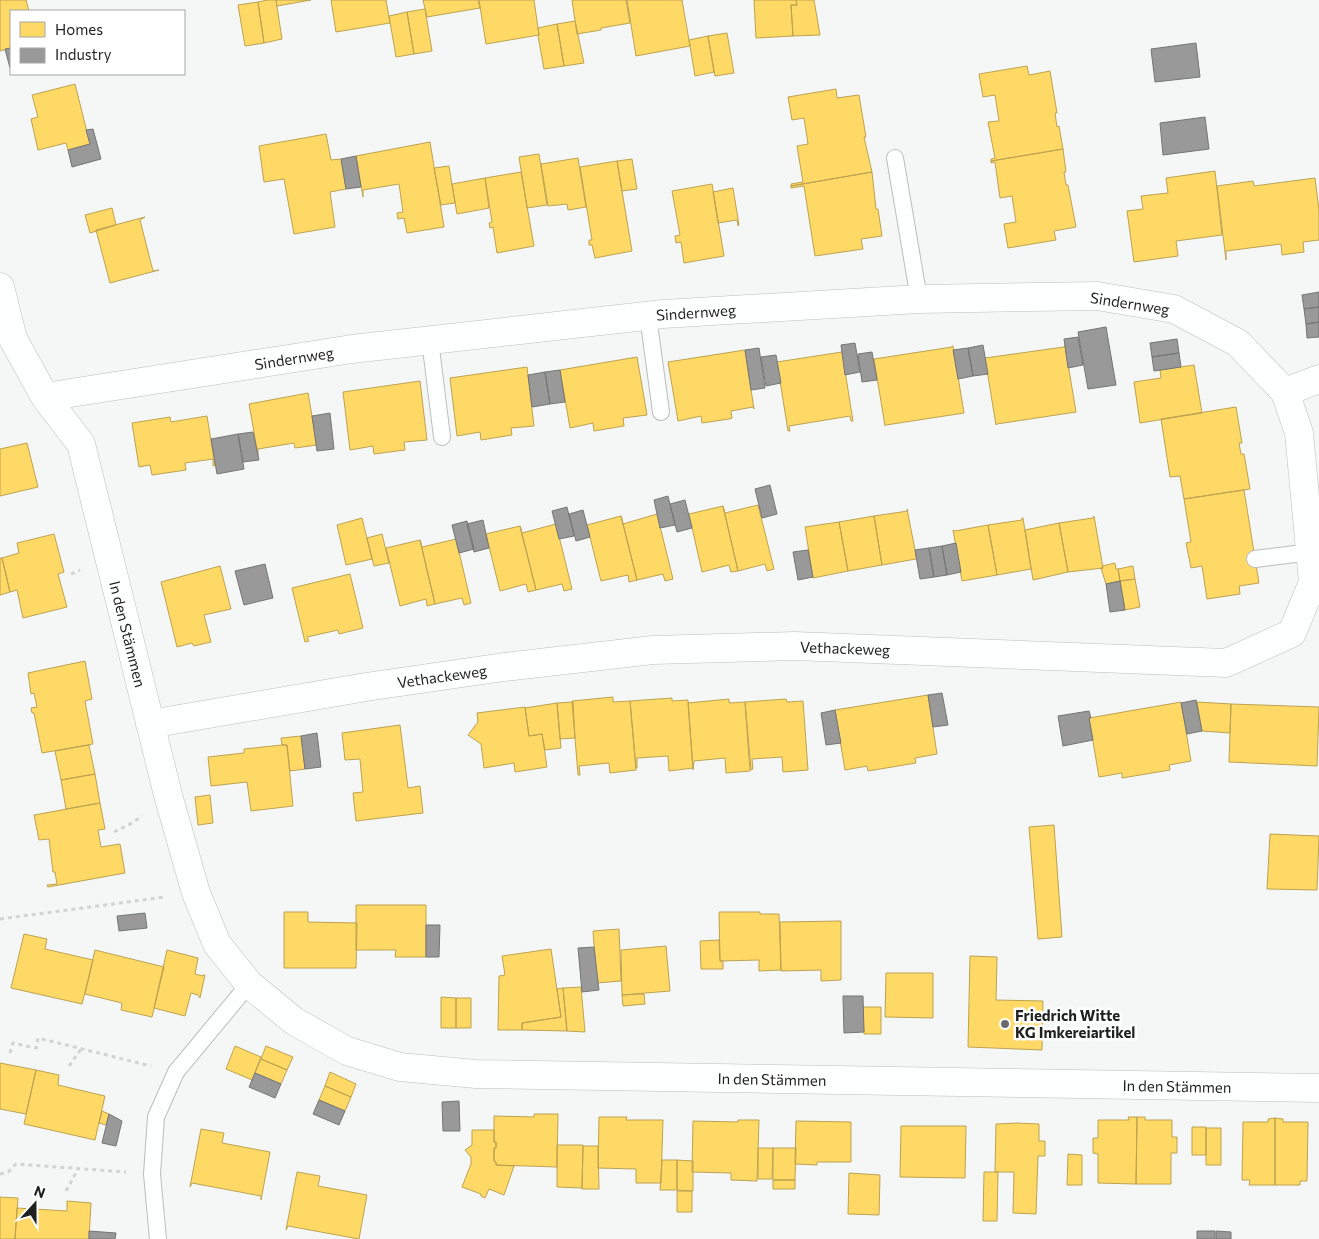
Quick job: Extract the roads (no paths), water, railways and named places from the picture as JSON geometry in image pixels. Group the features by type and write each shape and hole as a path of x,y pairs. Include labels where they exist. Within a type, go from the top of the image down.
{"street":[{"name":"In den Stämmen","path":"0,287 13,340 45,397 81,444 150,724 196,893 217,944 249,984 294,1021 347,1051 400,1067 476,1074 1319,1088"},
{"name":"Sindernweg","path":"45,397 352,349 648,316 919,299 1097,296 1174,309 1238,343 1285,392"},
{"path":"1285,392 1319,379"},
{"name":"Vethackeweg","path":"150,724 375,685 504,667 653,650 795,646 1226,663 1292,633 1313,582 1299,433 1285,392"}],"lane":[{"path":"895,158 919,299"},
{"path":"648,316 661,412"},
{"path":"430,340 442,437"},
{"path":"1255,560 1311,552"},
{"path":"158,1239 152,1174 156,1117 176,1072 249,984"}],"place":[{"name":"Friedrich Witte KG Imkereiartikel","path":"1005,1024"}]}
